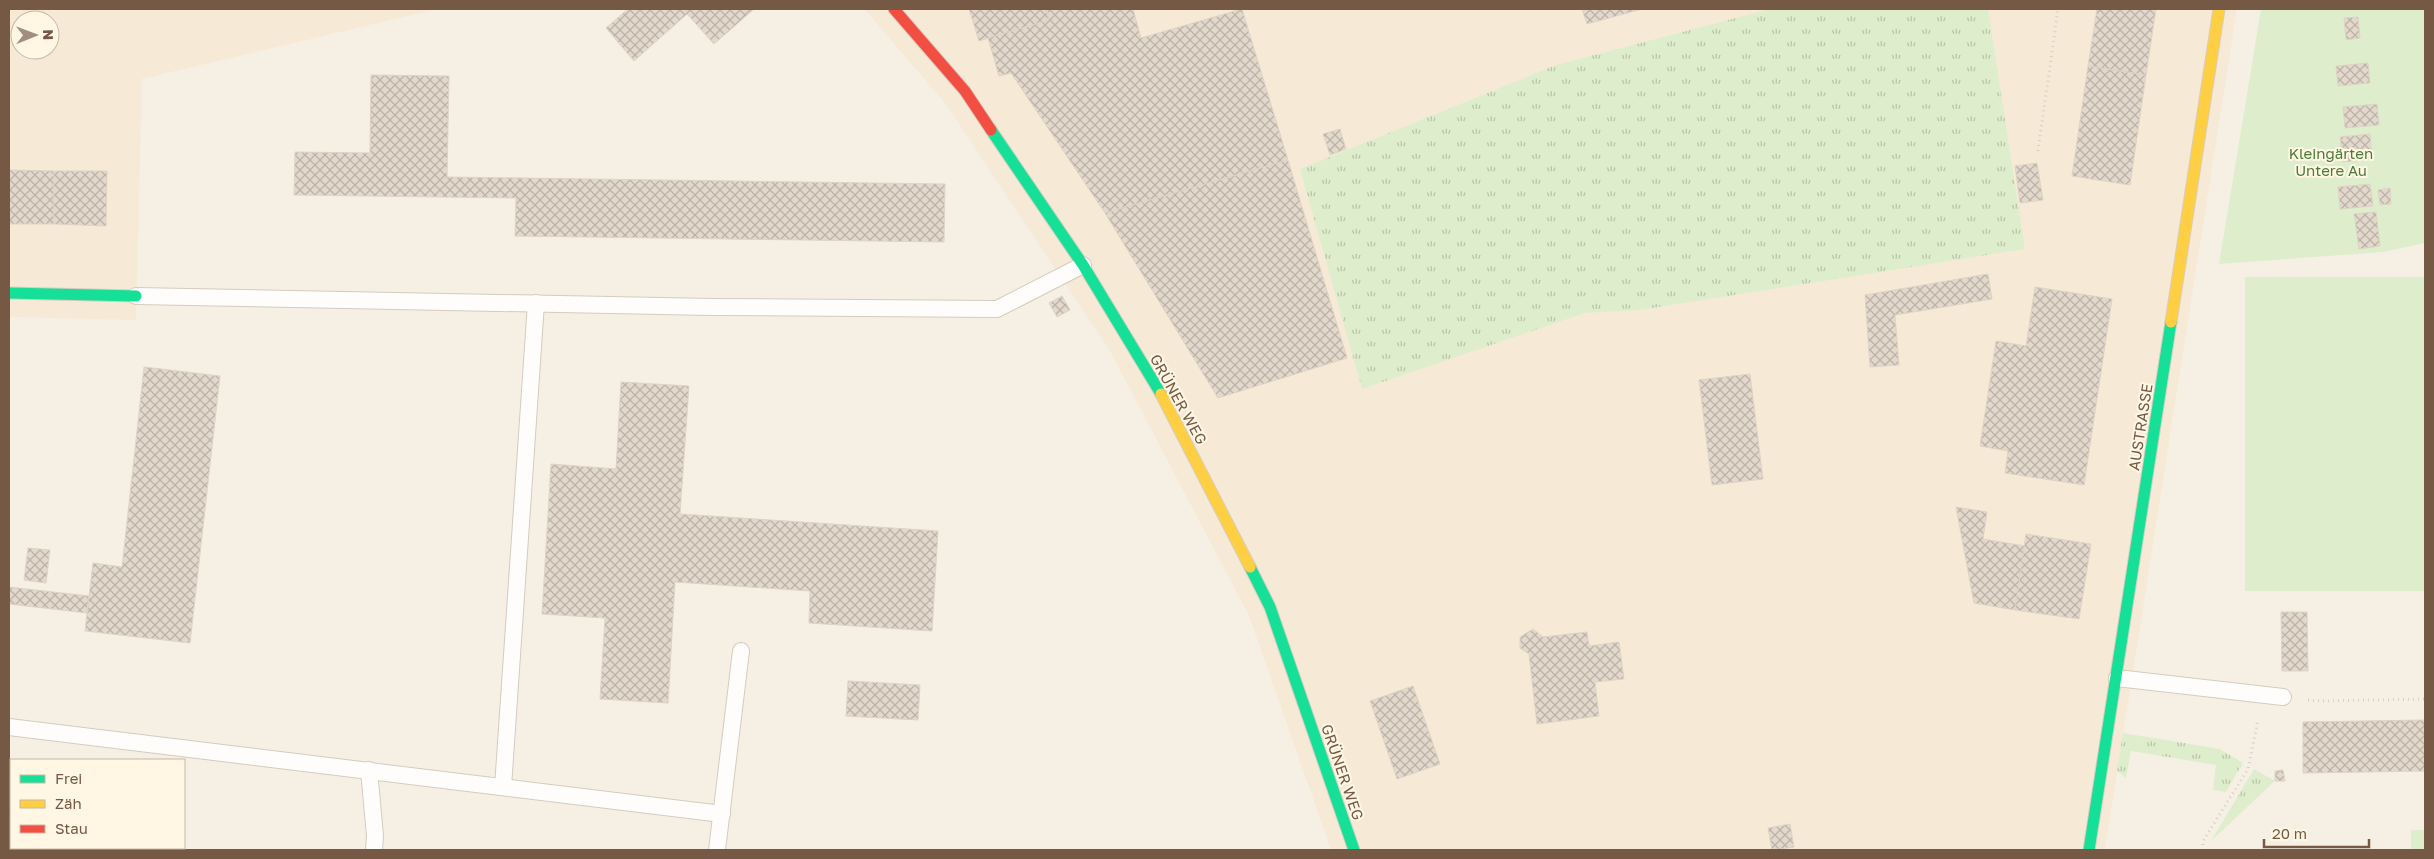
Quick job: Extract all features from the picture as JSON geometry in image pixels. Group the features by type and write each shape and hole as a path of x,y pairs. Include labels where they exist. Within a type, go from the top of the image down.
{"street":[{"name":"GRÜNER WEG","path":"894,9 965,91 1083,265 1161,394 1270,608 1354,850"},
{"name":"AUSTRASSE","path":"2089,850 2219,9"},
{"path":"9,293 136,296"}],"lane":[{"path":"136,296 997,310 1083,265"},
{"path":"503,787 536,303"},
{"path":"717,850 741,651"},
{"path":"2117,678 2283,697"},
{"path":"9,727 722,814"},
{"path":"369,770 375,836 374,850"}],"path":[{"path":"2038,151 2058,9"},
{"path":"2203,850 2203,841 2248,769 2263,695"},
{"path":"2283,697 2321,702 2425,699"}],"shaded area":[{"path":"9,9 437,9 142,79 136,320 9,317"},
{"path":"864,9 2237,9 2105,850 1331,850 1249,616 1110,351 945,103"}],"green space":[{"path":"1770,9 1988,9 2025,249 1640,310 1585,313 1362,389 1300,169 1556,65"},
{"name":"Kleingärten Untere Au","path":"2261,9 2425,9 2425,243 2383,252 2219,264"},
{"path":"2245,277 2425,277 2425,591 2245,591"},
{"path":"2123,733 2220,749 2243,763 2226,792 2213,790 2216,765 2131,751 2126,778 2117,771"},
{"path":"2254,769 2275,781 2211,841"},
{"path":"2411,830 2425,830 2425,850 2411,850"}],"building":[{"path":"628,9 754,9 714,44 687,14 634,61 606,28"},
{"path":"969,9 1046,9 1049,20 979,41"},
{"path":"1047,9 1133,9 1141,38 1242,9 1288,160 1105,213 1011,73 999,76 988,38 1049,20"},
{"path":"1582,9 1642,9 1587,24"},
{"path":"2097,9 2156,9 2146,75 2088,66"},
{"path":"2358,17 2360,38 2346,40 2344,18"},
{"path":"2368,63 2370,83 2338,86 2336,66"},
{"path":"2088,66 2146,75 2130,185 2072,176"},
{"path":"371,75 449,76 447,177 945,184 944,242 515,236 516,198 294,195 295,152 370,153"},
{"path":"2377,104 2379,125 2345,128 2343,107"},
{"path":"1340,129 1346,149 1330,155 1323,134"},
{"path":"2370,134 2372,159 2343,162 2340,137"},
{"path":"1288,160 1347,358 1218,398 1105,213"},
{"path":"2037,163 2043,200 2020,203 2015,166"},
{"path":"9,170 54,171 54,224 9,224"},
{"path":"54,171 107,171 106,226 54,224"},
{"path":"2370,184 2373,206 2340,209 2338,187"},
{"path":"2390,188 2391,204 2380,205 2378,190"},
{"path":"2376,212 2380,246 2359,249 2354,214"},
{"path":"1988,274 1992,299 1895,315 1899,365 1870,367 1865,295"},
{"path":"2035,287 2112,299 2084,485 2005,473 2008,451 1980,446 1996,341 2026,346"},
{"path":"1062,296 1070,310 1057,317 1049,303"},
{"path":"144,367 220,376 190,643 85,631 93,563 122,567"},
{"path":"1750,374 1763,479 1712,485 1699,380"},
{"path":"621,382 689,386 680,514 938,531 932,631 809,623 810,591 675,582 668,703 600,699 605,618 542,614 551,464 616,469"},
{"path":"1956,507 1987,512 1983,539 2025,546 2015,610 1974,603"},
{"path":"2026,534 2091,544 2079,619 2015,610"},
{"path":"28,548 50,550 46,583 24,580"},
{"path":"9,587 89,596 87,613 9,604"},
{"path":"2281,612 2307,612 2308,671 2282,671"},
{"path":"1533,629 1543,637 1587,632 1589,646 1619,642 1624,679 1595,682 1599,716 1537,724 1529,654 1520,648 1520,637"},
{"path":"848,681 920,685 918,720 846,716"},
{"path":"1413,686 1440,764 1397,779 1370,701"},
{"path":"2425,720 2425,771 2303,773 2303,722"},
{"path":"2283,770 2285,781 2275,781 2275,771"},
{"path":"1790,824 1794,847 1772,850 1768,828"}],"traffic: fast":[{"path":"991,130 1083,265 1161,394"},
{"path":"9,293 136,296"},
{"path":"2089,850 2171,322"},
{"path":"1250,567 1270,607 1354,850"}],"traffic: slow":[{"path":"2171,322 2219,9"},
{"path":"1161,394 1250,567"}],"traffic: jam":[{"path":"894,9 965,91 991,130"}]}
